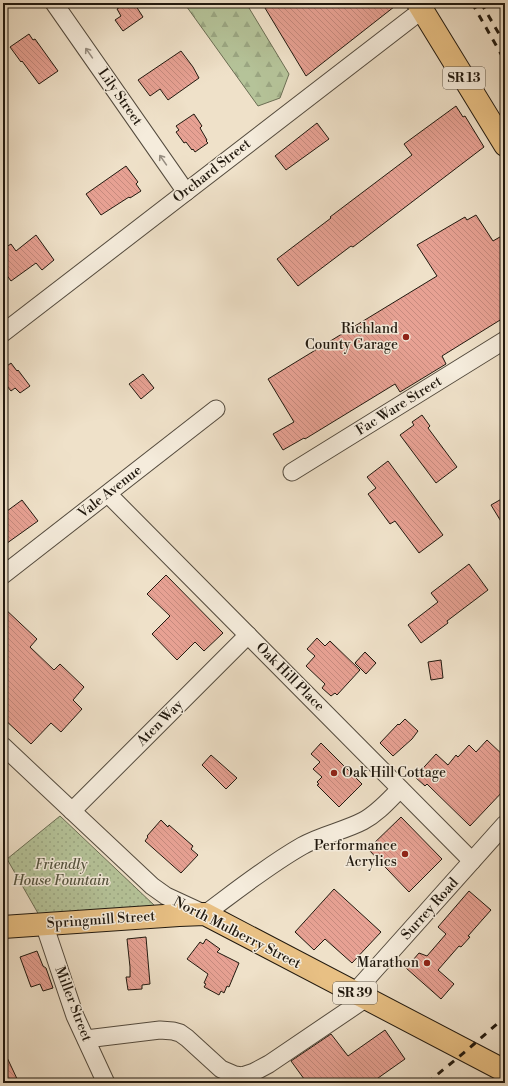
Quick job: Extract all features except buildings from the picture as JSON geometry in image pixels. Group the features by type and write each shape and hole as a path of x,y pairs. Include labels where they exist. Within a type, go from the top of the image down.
{"main road":[{"name":"SR 13","path":"420,6 505,145"},
{"name":"Springmill Street","path":"3,927 205,914"},
{"name":"North Mulberry Street","path":"205,914 505,1071"}],"street":[{"name":"Lily Street","path":"54,3 186,192"},
{"name":"Orchard Street","path":"3,333 186,192 420,6"},
{"name":"Fac Ware Street","path":"292,472 505,340"},
{"name":"Vale Avenue","path":"3,575 216,409"},
{"name":"Oak Hill Place","path":"108,494 472,861"},
{"name":"Aten Way","path":"72,810 248,636"},
{"name":"North Mulberry Street","path":"3,746 152,886 166,896 205,914"},
{"path":"205,914 289,853 320,838 365,820 377,811 400,789"},
{"name":"Surrey Road","path":"86,1039 160,1030 173,1031 180,1033 187,1038 221,1069 235,1075 242,1076 254,1072 269,1064 360,996 472,861 505,824"},
{"name":"Miller Street","path":"44,924 68,1000 106,1083"}],"green space":[{"path":"184,3 246,3 289,74 280,98 258,106"},
{"name":"Friendly House Fountain","path":"60,816 155,906 39,915 7,859"}],"railway":[{"path":"472,3 505,61"},
{"path":"481,3 505,44"},
{"path":"427,1083 505,1017"}],"place":[{"name":"Richland County Garage","path":"406,337"},
{"name":"Oak Hill Cottage","path":"334,773"},
{"name":"Performance Acrylics","path":"405,854"},
{"name":"Marathon","path":"427,963"}]}
